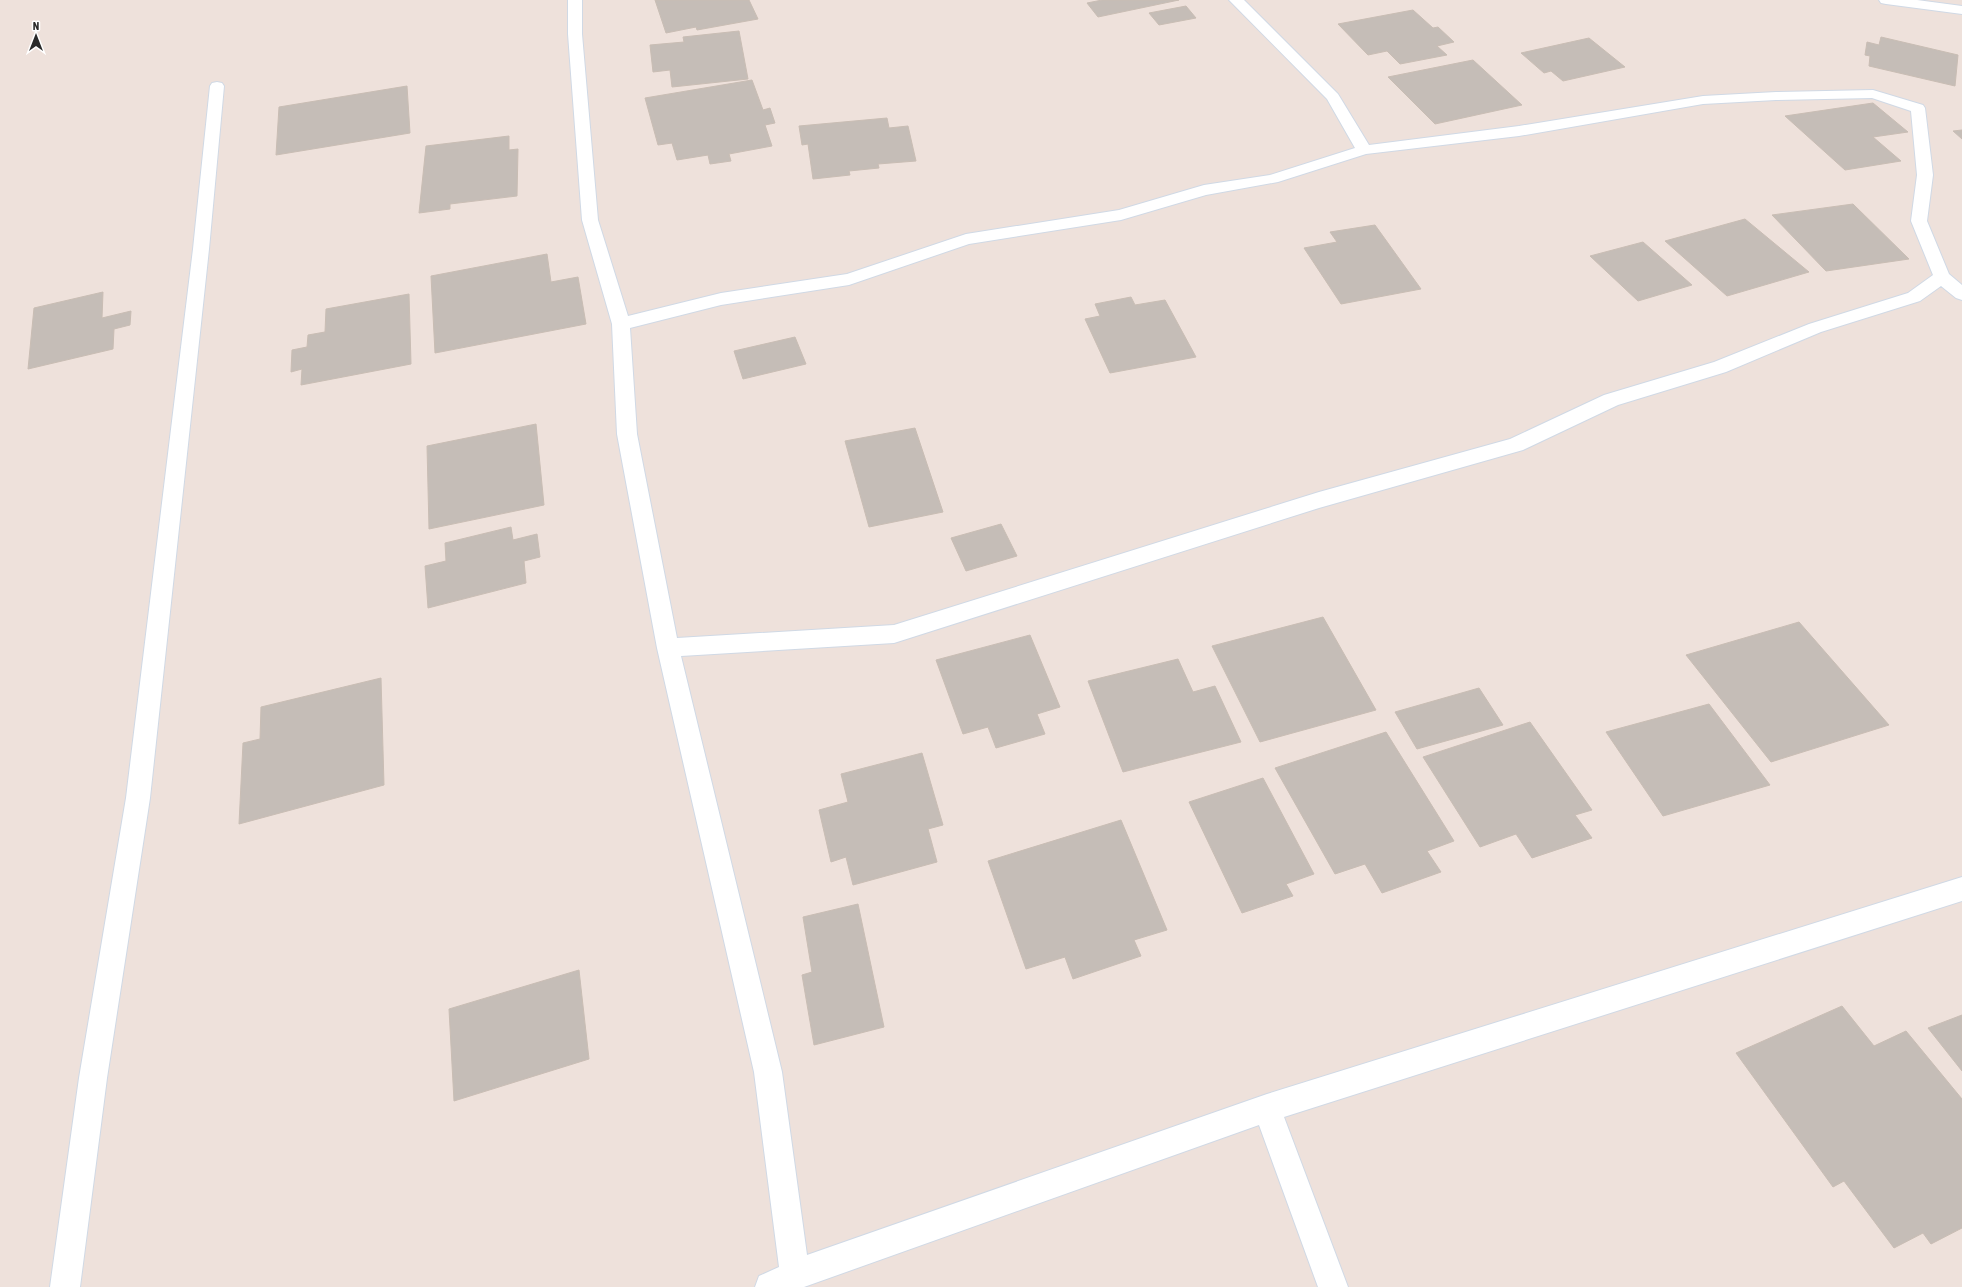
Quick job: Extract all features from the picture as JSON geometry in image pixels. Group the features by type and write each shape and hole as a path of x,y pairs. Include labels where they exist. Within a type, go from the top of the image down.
{"street":[{"path":"575,0 575,34 590,220 621,324 627,434 668,648 768,1072 783,1281 1267,1108 1962,889"},
{"path":"1236,0 1332,97 1364,150"},
{"path":"1886,0 1962,10"},
{"path":"65,1287 93,1078 138,798 201,249 217,86"},
{"path":"621,324 721,299 849,279 966,239 1122,215 1204,190 1272,180 1364,150 1519,131 1703,100 1776,96 1873,94 1918,108 1926,175 1918,221 1942,277 1962,294"},
{"path":"668,648 894,634 1319,500 1516,445 1611,400 1720,367 1815,328 1914,297 1942,277"},
{"path":"1267,1108 1333,1287"}],"building":[{"path":"655,0 749,0 758,19 697,30 696,27 666,33"},
{"path":"1102,0 1179,0 1098,17 1087,3"},
{"path":"1186,6 1196,18 1159,25 1149,13"},
{"path":"1413,10 1433,28 1438,27 1454,42 1437,46 1447,55 1400,64 1387,51 1368,55 1338,24"},
{"path":"739,31 748,79 672,87 670,70 653,72 650,45 684,42 683,37"},
{"path":"1881,37 1958,55 1955,86 1869,66 1870,56 1865,55 1867,42 1879,45"},
{"path":"1589,38 1625,67 1563,81 1551,71 1544,73 1521,53"},
{"path":"1473,60 1522,105 1435,124 1388,77"},
{"path":"752,80 763,110 770,108 775,123 765,125 772,146 729,154 731,161 710,164 708,155 677,160 672,143 658,145 645,98"},
{"path":"407,86 410,133 276,155 279,107"},
{"path":"1873,103 1908,132 1873,137 1901,161 1845,170 1785,116"},
{"path":"887,118 889,128 908,126 916,161 878,164 879,168 849,171 850,175 813,179 808,144 802,145 799,126"},
{"path":"1962,130 1962,139 1953,131"},
{"path":"509,136 509,150 518,149 517,196 450,204 450,209 419,213 426,146"},
{"path":"1853,204 1909,259 1826,271 1772,215"},
{"path":"1745,219 1809,272 1727,296 1665,241"},
{"path":"1375,225 1421,289 1341,304 1304,248 1337,242 1330,232"},
{"path":"1643,242 1692,285 1638,301 1590,256"},
{"path":"547,254 551,282 578,277 586,324 435,353 431,276"},
{"path":"103,292 102,318 131,311 130,325 114,329 113,349 28,369 34,308"},
{"path":"409,294 411,364 301,385 302,369 291,372 292,350 307,347 308,335 325,332 326,309"},
{"path":"1131,297 1135,305 1165,300 1196,357 1110,373 1085,319 1100,316 1095,304"},
{"path":"795,337 806,364 743,379 734,351"},
{"path":"536,424 544,505 429,529 427,446"},
{"path":"915,428 943,512 869,527 845,441"},
{"path":"1001,524 1017,556 966,571 951,538"},
{"path":"511,527 513,540 537,534 540,557 524,561 526,583 428,608 425,566 446,561 445,543"},
{"path":"1323,617 1376,710 1260,742 1212,646"},
{"path":"1799,622 1889,725 1771,762 1686,655"},
{"path":"1030,635 1060,707 1037,714 1045,734 996,748 988,727 963,734 936,660"},
{"path":"1178,659 1193,692 1215,686 1241,742 1123,772 1088,681"},
{"path":"381,678 384,785 239,824 243,743 260,739 261,707"},
{"path":"1479,688 1503,725 1417,749 1395,712"},
{"path":"1709,704 1770,785 1663,816 1606,732"},
{"path":"1530,722 1592,810 1575,815 1592,838 1532,858 1516,834 1480,847 1423,757"},
{"path":"1386,732 1454,841 1427,851 1441,872 1382,893 1365,864 1335,874 1275,768"},
{"path":"922,753 943,825 928,829 937,862 853,885 846,857 831,862 819,810 848,802 841,774"},
{"path":"1263,778 1314,874 1286,884 1293,896 1242,913 1189,802"},
{"path":"1121,820 1167,930 1134,940 1141,956 1073,979 1065,957 1026,969 988,861"},
{"path":"858,904 884,1027 814,1045 802,975 812,972 803,917"},
{"path":"579,970 589,1059 454,1101 449,1009"},
{"path":"1842,1006 1874,1046 1906,1031 1962,1099 1962,1228 1931,1244 1923,1233 1894,1248 1844,1181 1833,1187 1736,1053"},
{"path":"1962,1015 1962,1071 1928,1028"}]}
